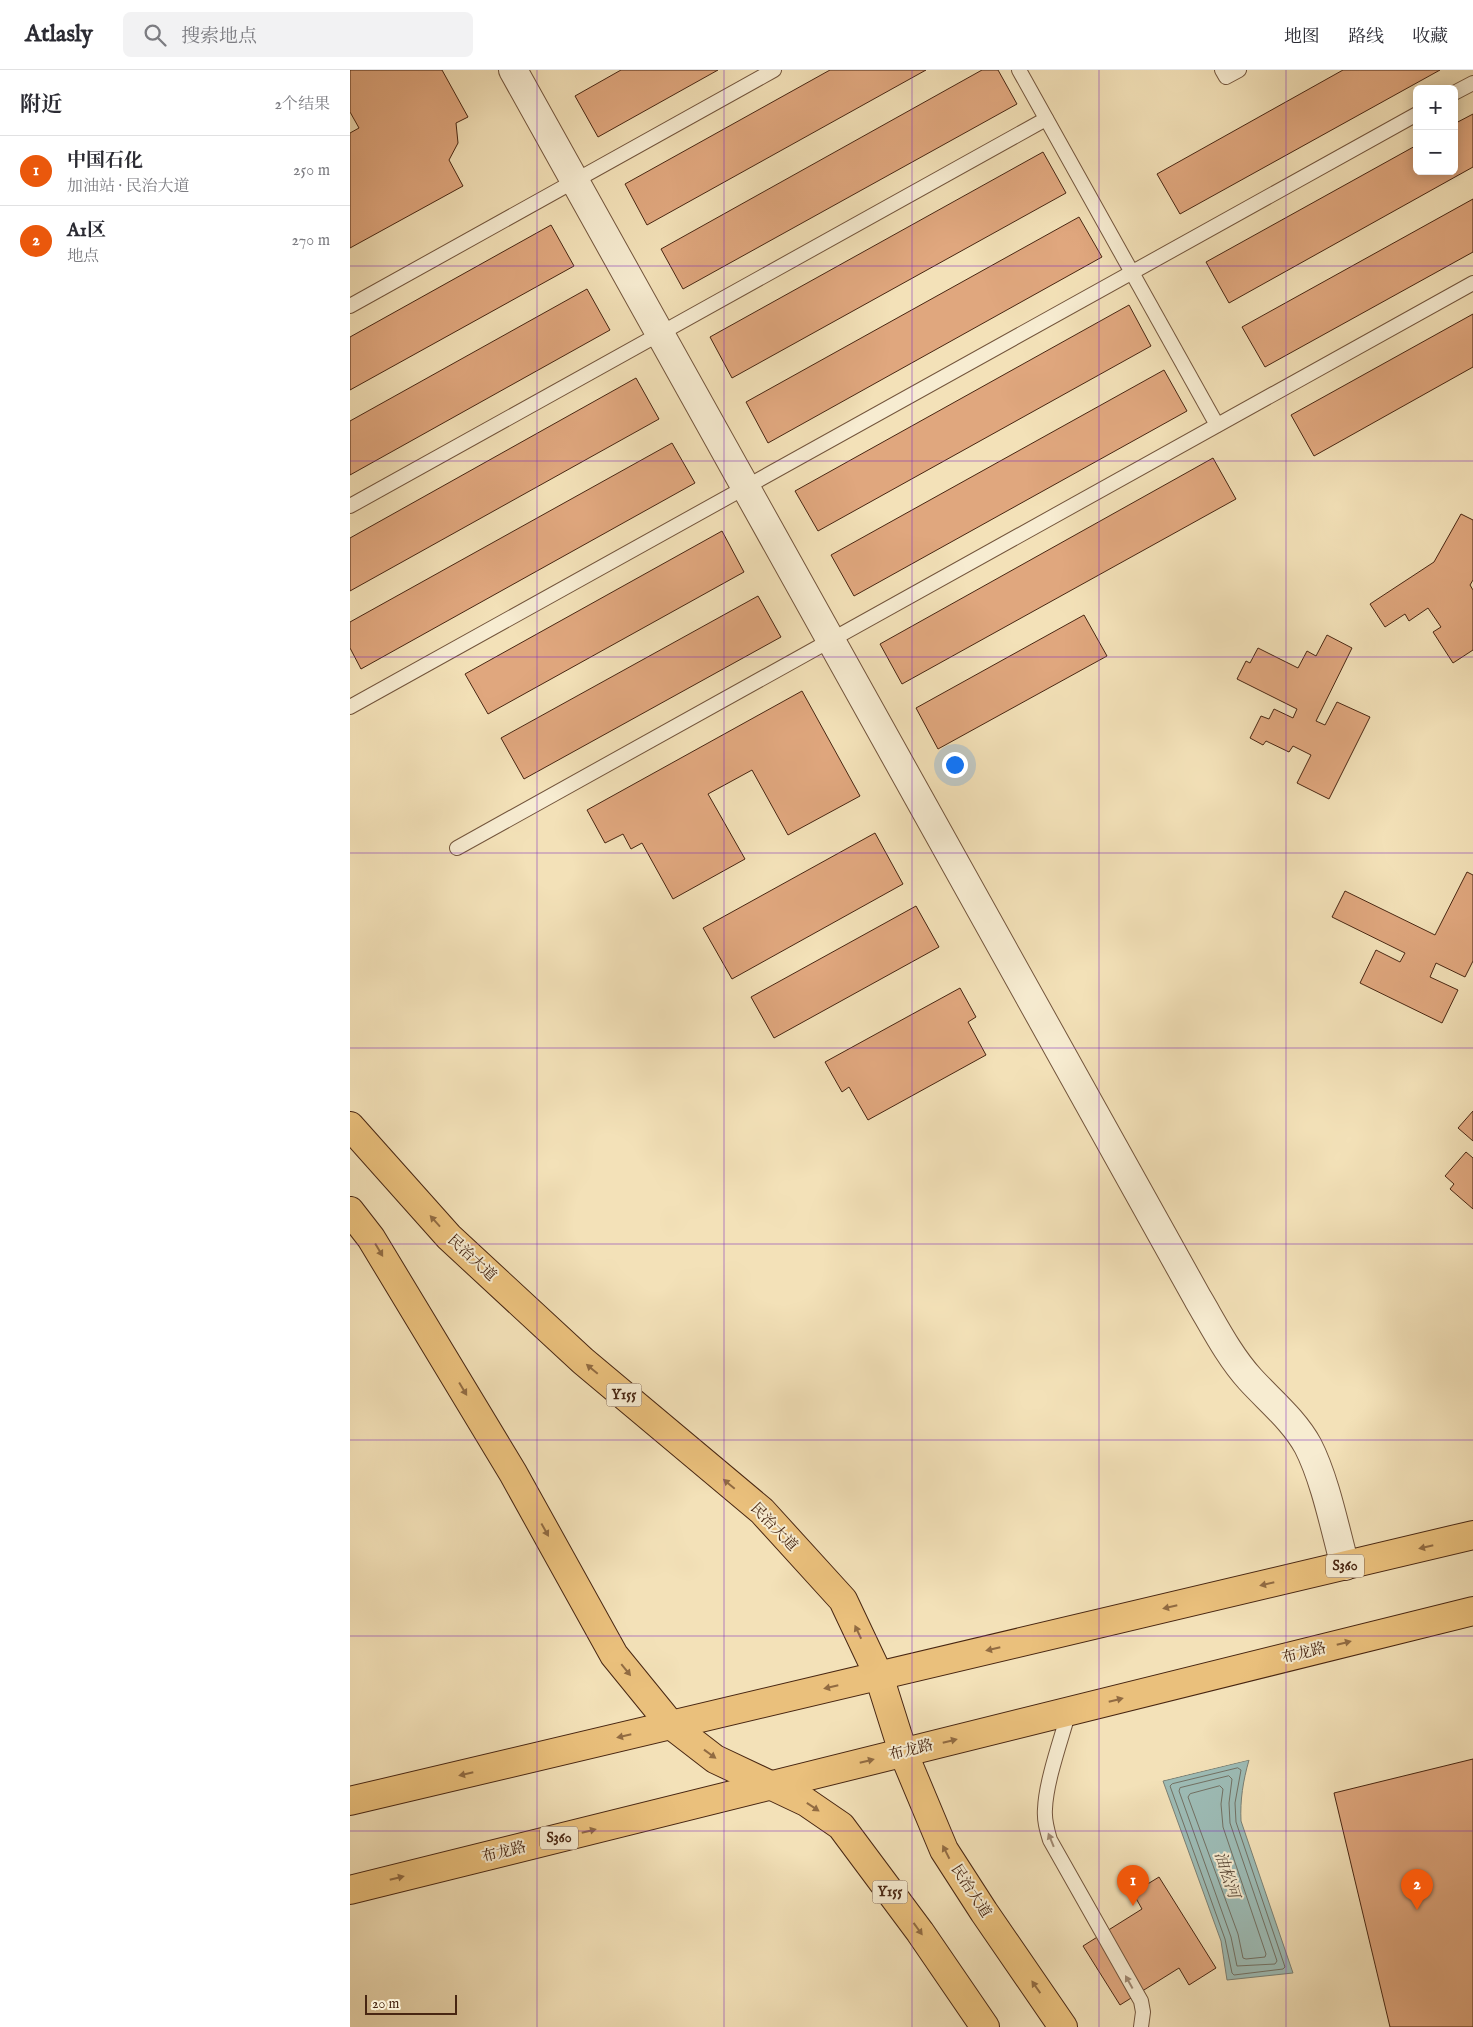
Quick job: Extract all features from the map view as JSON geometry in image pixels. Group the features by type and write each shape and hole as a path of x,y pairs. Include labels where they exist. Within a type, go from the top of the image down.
{"main road":[{"name":"民治大道","path":"350,1126 449,1237 583,1361 762,1512 843,1600 879,1676 903,1752 944,1850 959,1876 1063,2027"},
{"name":"Y155","path":"350,1211 371,1238 513,1473 614,1655 671,1725 716,1759 769,1786 806,1802 841,1826 920,1932 985,2027"},
{"name":"S360","path":"350,1801 1473,1535"},
{"name":"布龙路","path":"350,1890 1473,1611"}],"street":[{"path":"513,70 1198,1299 1226,1346 1249,1377 1293,1424 1307,1444 1317,1466 1345,1566"}],"lane":[{"path":"350,306 774,70"},
{"path":"1019,70 1217,425"},
{"path":"1222,70 1226,77 1239,70"},
{"path":"1458,91 1473,82"},
{"path":"350,707 1413,116"},
{"path":"350,506 1046,119"},
{"path":"457,848 1473,283"},
{"path":"1069,1711 1048,1789 1045,1810 1046,1826 1050,1840 1140,2001 1143,2012 1141,2027"}],"water":[{"name":"油松河","path":"1249,1760 1242,1790 1241,1821 1293,1973 1227,1980 1221,1941 1163,1781"}],"pier":[{"path":"1248,1757 1252,1759 1160,1781 1162,1778"}],"building":[{"path":"350,70 442,70 468,117 456,123 458,143 449,160 463,186 350,248 350,133 359,128 350,112"},
{"path":"621,70 718,70 598,137 575,96"},
{"path":"830,70 926,70 647,225 625,184"},
{"path":"982,70 998,70 1017,104 683,289 661,249"},
{"path":"1343,70 1440,70 1180,214 1157,174"},
{"path":"1473,114 1473,167 1229,303 1206,262 1413,147 1413,175 1458,175 1458,122"},
{"path":"1043,152 1066,193 732,378 710,337"},
{"path":"1473,199 1473,252 1265,367 1242,327"},
{"path":"1079,217 1102,257 768,443 746,402"},
{"path":"551,225 574,266 350,390 350,337"},
{"path":"587,289 610,330 350,475 350,421"},
{"path":"1129,305 1151,346 818,531 795,491"},
{"path":"1473,314 1473,367 1314,456 1291,415"},
{"path":"1164,370 1187,411 854,596 831,555"},
{"path":"636,378 659,419 350,591 350,538"},
{"path":"672,443 695,483 361,669 350,648 350,622"},
{"path":"1213,458 1236,499 902,684 880,644"},
{"path":"1461,514 1473,520 1473,580 1470,585 1473,590 1473,650 1453,663 1433,632 1441,627 1428,608 1409,621 1405,614 1385,627 1370,604 1434,562"},
{"path":"722,531 744,572 488,714 465,674"},
{"path":"758,596 781,637 524,779 501,738"},
{"path":"1084,615 1107,656 938,749 916,708"},
{"path":"1327,635 1352,648 1316,721 1325,725 1337,702 1370,717 1329,799 1297,783 1311,755 1293,746 1289,752 1266,741 1263,745 1250,738 1261,716 1269,719 1274,709 1293,718 1297,709 1237,679 1246,661 1250,663 1258,648 1298,668 1307,651 1316,656"},
{"path":"802,691 860,796 788,835 752,770 708,794 745,859 673,899 642,843 631,849 623,834 605,843 587,810"},
{"path":"875,833 903,884 732,979 703,928"},
{"path":"1467,872 1473,875 1473,961 1465,977 1436,963 1430,977 1458,990 1442,1023 1360,983 1376,950 1400,962 1405,953 1332,917 1345,891 1435,935"},
{"path":"916,906 939,947 774,1038 751,997"},
{"path":"960,988 976,1017 968,1022 986,1055 868,1120 849,1087 842,1092 825,1062"},
{"path":"1473,1111 1473,1141 1458,1128"},
{"path":"1466,1152 1473,1158 1473,1209 1450,1189 1454,1184 1445,1176"},
{"path":"1473,1759 1473,2027 1390,2027 1334,1793"},
{"path":"1159,1877 1216,1968 1189,1985 1179,1968 1120,2005 1083,1946 1142,1909 1133,1893"}],"place":[{"name":"中国石化","path":"1133,1906"},
{"name":"A1区","path":"1417,1910"}]}
